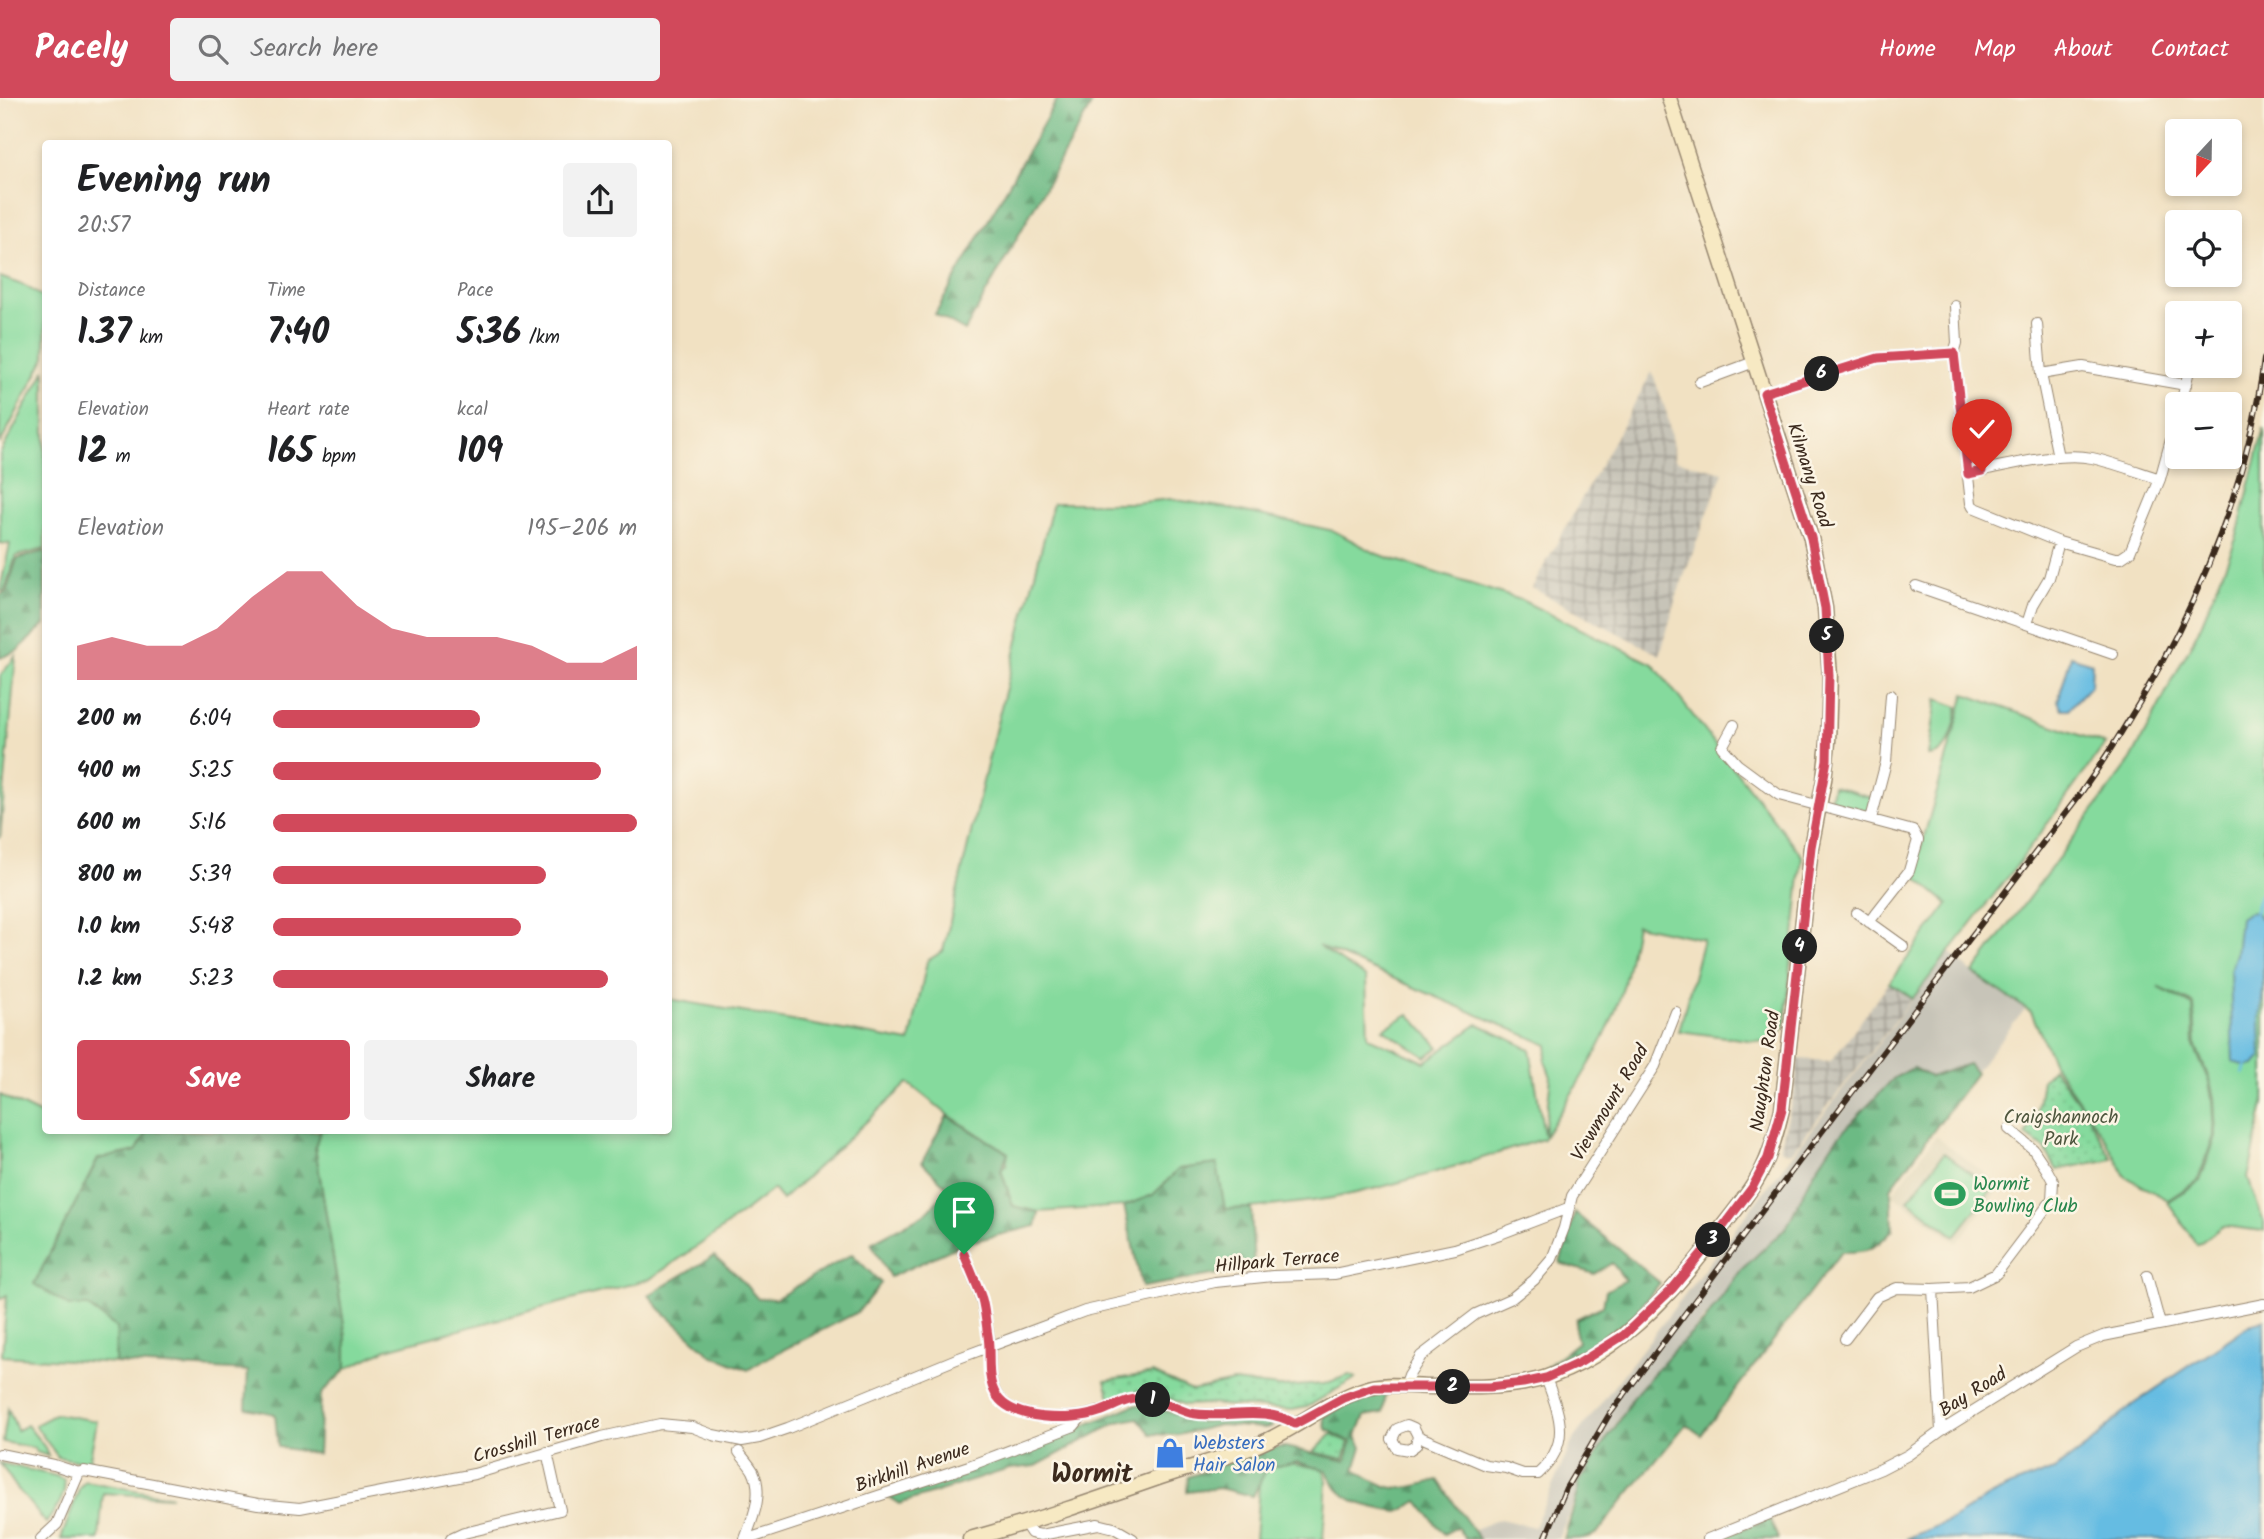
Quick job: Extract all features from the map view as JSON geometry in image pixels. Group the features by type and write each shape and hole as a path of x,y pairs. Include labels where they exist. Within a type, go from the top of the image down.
{"main road":[{"name":"Kilmany Road","path":"1669,98 1811,538 1825,608 1829,704 1827,760 1820,799"},
{"name":"Naughton Road","path":"970,1539 1025,1524 1259,1444 1364,1389 1386,1386 1490,1387 1546,1378 1573,1367 1624,1335 1680,1280 1712,1241 1752,1188 1775,1138 1782,1109 1811,847 1820,799"}],"street":[{"path":"1955,306 1957,343 1954,353 1971,503 1977,510 2059,542 2115,558 2125,556 2130,552 2165,461"},
{"path":"2037,324 2041,374 2059,457"},
{"path":"1764,393 1878,358 1954,353"},
{"path":"1700,382 1754,362"},
{"path":"2041,374 2083,367 2186,385"},
{"path":"2184,392 2187,378"},
{"path":"1968,474 2059,457 2090,458 2160,479"},
{"path":"2027,624 2033,605 2049,578 2059,542"},
{"path":"1916,586 2113,654"},
{"path":"1871,819 1886,762 1891,695"},
{"path":"1734,725 1722,747 1737,764 1779,795 1820,799 1871,819 1913,831 1918,840 1909,871 1869,922"},
{"path":"1857,913 1903,946"},
{"name":"Viewmount Road","path":"1405,1386 1421,1356 1476,1314 1511,1298 1534,1280 1552,1259 1578,1186 1655,1066 1676,1012"},
{"path":"1845,1339 1877,1297 1897,1288 1969,1287 1996,1274 2052,1200 2053,1181 2047,1170 2033,1149 2009,1129"},
{"name":"Hillpark Terrace","path":"989,1349 1085,1311 1129,1300 1214,1282 1273,1276 1334,1275 1455,1249 1568,1208"},
{"path":"963,1252 982,1299 995,1394 1017,1412 1033,1416 1082,1416 1143,1398 1188,1412 1240,1413 1280,1418 1289,1427"},
{"path":"2147,1276 2160,1324"},
{"path":"1933,1289 1941,1431"},
{"name":"Bay Road","path":"1708,1539 1881,1469 1908,1455 1941,1431 2076,1347 2104,1336 2264,1304"},
{"name":"Crosshill Terrace","path":"0,1454 79,1473 84,1471 258,1504 300,1508 474,1474 601,1437 660,1424 692,1427 742,1441 759,1438 959,1358 989,1349"},
{"path":"1418,1436 1486,1465 1523,1474 1538,1474 1552,1461 1559,1442 1559,1415 1546,1378"},
{"name":"Birkhill Avenue","path":"747,1539 969,1466 1074,1426 1082,1416"},
{"path":"452,1539 464,1533 560,1510 547,1452"},
{"path":"739,1452 753,1472 758,1488 747,1539"},
{"path":"44,1538 57,1524 79,1473"},
{"path":"1025,1524 1031,1533 1041,1535 1098,1524 1133,1539"}],"shaded area":[{"path":"1652,372 1667,414 1675,460 1723,472 1678,592 1660,655 1532,588"},
{"path":"1949,952 1973,973 2026,1008 1971,1077 1760,1256 1634,1397 1593,1458 1558,1539 1480,1539 1474,1529 1500,1519 1534,1527 1574,1438"},
{"path":"1889,983 1913,998 1791,1153 1780,1149 1795,1088 1798,1059 1831,1061"},
{"path":"1936,1136 2001,1186 1957,1243 1892,1194"}],"green space":[{"path":"1058,98 1095,98 965,331 935,314"},
{"path":"0,277 25,286 42,297 42,364 0,444"},
{"path":"42,376 42,550 16,556 4,591 0,590 10,544 0,543 0,454"},
{"path":"2264,428 2264,1104 2248,1178 2264,1223 2264,1231 2223,1226 2197,1245 2168,1202 2200,1181 2216,1136 2214,1098 2210,1081 2196,1046 2194,1004 2158,987 2193,1006 2194,1046 2209,1082 2214,1136 2198,1180 2168,1200 2125,1176 2105,1139 2055,1066 2031,1012 1973,973 2131,760 2201,625 2227,562 2237,536"},
{"path":"1170,499 1334,531 1377,554 1521,600 1653,664 1802,856 1785,1026 1771,1043 1679,1031 1703,939 1636,925 1623,986 1606,1032 1587,1069 1543,1139 1441,1171 1337,1197 1224,1210 1217,1164 1179,1169 1153,1195 1124,1206 1039,1212 1013,1206 1001,1170 1006,1165 1008,1153 947,1114 908,1083 782,1200 773,1189 718,1232 650,1279 387,1349 346,1369 346,1337 315,1147 319,1134 672,1134 672,1000 910,1042 927,961 943,951 1053,503 1134,503","holes":["1318,946 1548,1045 1545,1061 1551,1077 1544,1135 1530,1049 1478,1024 1425,1062 1368,1037 1366,978"]},
{"path":"42,552 42,627 17,651 0,658 0,595 6,592 17,559"},
{"path":"16,656 0,838 0,676"},
{"path":"1965,694 2105,744 2015,868 1913,998 1889,983 1948,904 1913,875"},
{"path":"1937,699 1959,707 1947,745 1942,751 1928,756"},
{"path":"1833,786 1874,798 1870,812 1830,801"},
{"path":"1409,1014 1439,1047 1426,1057 1383,1029"},
{"path":"1968,1064 1976,1073 1891,1188 1893,1229 1870,1248 1858,1252 1841,1252 1701,1435 1686,1424 1597,1533 1587,1537 1564,1539 1578,1493 1578,1482 1588,1471 1632,1398 1674,1350 1704,1322 1741,1270 1786,1228 1813,1174 1836,1139 1894,1078 1913,1068 1930,1077"},
{"name":"Craigshannoch Park","path":"2053,1068 2085,1111 2112,1159 2057,1170 2045,1149 2026,1135 2037,1112 2042,1080"},
{"path":"0,1095 42,1116 42,1134 147,1134 69,1306 87,1306 117,1328 115,1363 2,1356 7,1295 0,1299"},
{"path":"947,1116 1008,1153 1001,1170 1013,1206 1039,1212 1036,1226 965,1243 890,1277 871,1243 925,1214 949,1189 922,1162"},
{"path":"146,1134 319,1134 315,1147 346,1337 346,1369 321,1394 318,1454 278,1447 275,1414 246,1408 248,1371 115,1363 117,1328 87,1306 69,1306 34,1284 98,1159 136,1151"},
{"name":"Wormit Bowling Club","path":"1944,1153 1992,1189 1955,1236 1908,1200"},
{"path":"1217,1164 1225,1209 1251,1208 1254,1268 1142,1287 1124,1206 1153,1195 1179,1169"},
{"path":"1575,1213 1660,1283 1632,1317 1598,1342 1544,1369 1578,1342 1576,1319 1603,1306 1606,1291 1625,1280 1612,1263 1594,1274 1560,1263"},
{"path":"852,1254 881,1283 858,1312 748,1370 711,1355 660,1309 649,1295 714,1256 736,1274 757,1298 775,1299"},
{"path":"1153,1373 1192,1391 1233,1382 1280,1387 1324,1384 1349,1375 1356,1378 1307,1407 1292,1410 1185,1405 1140,1391 1111,1400 1105,1381"},
{"path":"1386,1393 1383,1413 1365,1416 1356,1436 1362,1447 1355,1469 1378,1483 1395,1488 1438,1480 1479,1539 1465,1539 1457,1527 1444,1534 1418,1501 1399,1512 1356,1502 1339,1491 1327,1471 1298,1462 1267,1468 1253,1496 1219,1488 1187,1492 1188,1477 1270,1448 1285,1447 1346,1461 1351,1442 1326,1429 1324,1417 1362,1396"},
{"path":"1134,1405 1149,1405 1199,1422 1232,1419 1270,1422 1272,1426 1265,1428 1219,1425 1178,1435 1151,1434 1138,1418 1118,1422 1036,1466 1009,1469 899,1504 887,1496 1036,1446"},
{"path":"8,1408 17,1430 27,1425 44,1446 48,1456 36,1452 34,1448 3,1442"},
{"path":"56,1414 97,1421 89,1463 58,1457 35,1425"},
{"path":"1332,1434 1349,1442 1344,1459 1314,1452"},
{"path":"1261,1458 1324,1469 1327,1481 1323,1539 1255,1539"},
{"path":"0,1463 64,1480 62,1497 46,1523 16,1487"},
{"path":"85,1481 172,1497 103,1493 99,1539 61,1539 80,1487"},
{"path":"1770,1518 1778,1539 1717,1539"}],"water":[{"path":"2071,656 2092,663 2091,685 2069,709 2062,709 2058,701"},
{"path":"2255,912 2264,922 2261,1058 2255,1065 2246,1066 2233,1062 2230,971 2236,954 2240,918"},
{"path":"2264,1319 2264,1539 1906,1539 1949,1521 2011,1486 2054,1470 2098,1438 2132,1405 2250,1325"}],"waterway":[{"path":"2255,912 2264,885"},
{"path":"2244,1073 2246,1066"}],"railway":[{"path":"1545,1539 1566,1488 1609,1415 2081,793 2114,744 2174,640 2221,532 2240,476 2264,359"}],"place":[{"name":"Wormit Bowling Club","path":"1950,1194"},
{"name":"Websters Hair Salon","path":"1170,1453"}],"district":[{"name":"Wormit","path":"1092,1473"}],"route":[{"path":"964,1254 982,1299 995,1394 1017,1412 1033,1416 1082,1416 1143,1398 1199,1414 1240,1413 1280,1418 1295,1424 1343,1398 1374,1387 1490,1387 1546,1378 1581,1362 1624,1335 1687,1273 1752,1188 1768,1158 1782,1109 1811,847 1827,760 1829,676 1825,608 1811,538 1764,393 1878,358 1954,353 1968,474 1982,471"}]}
